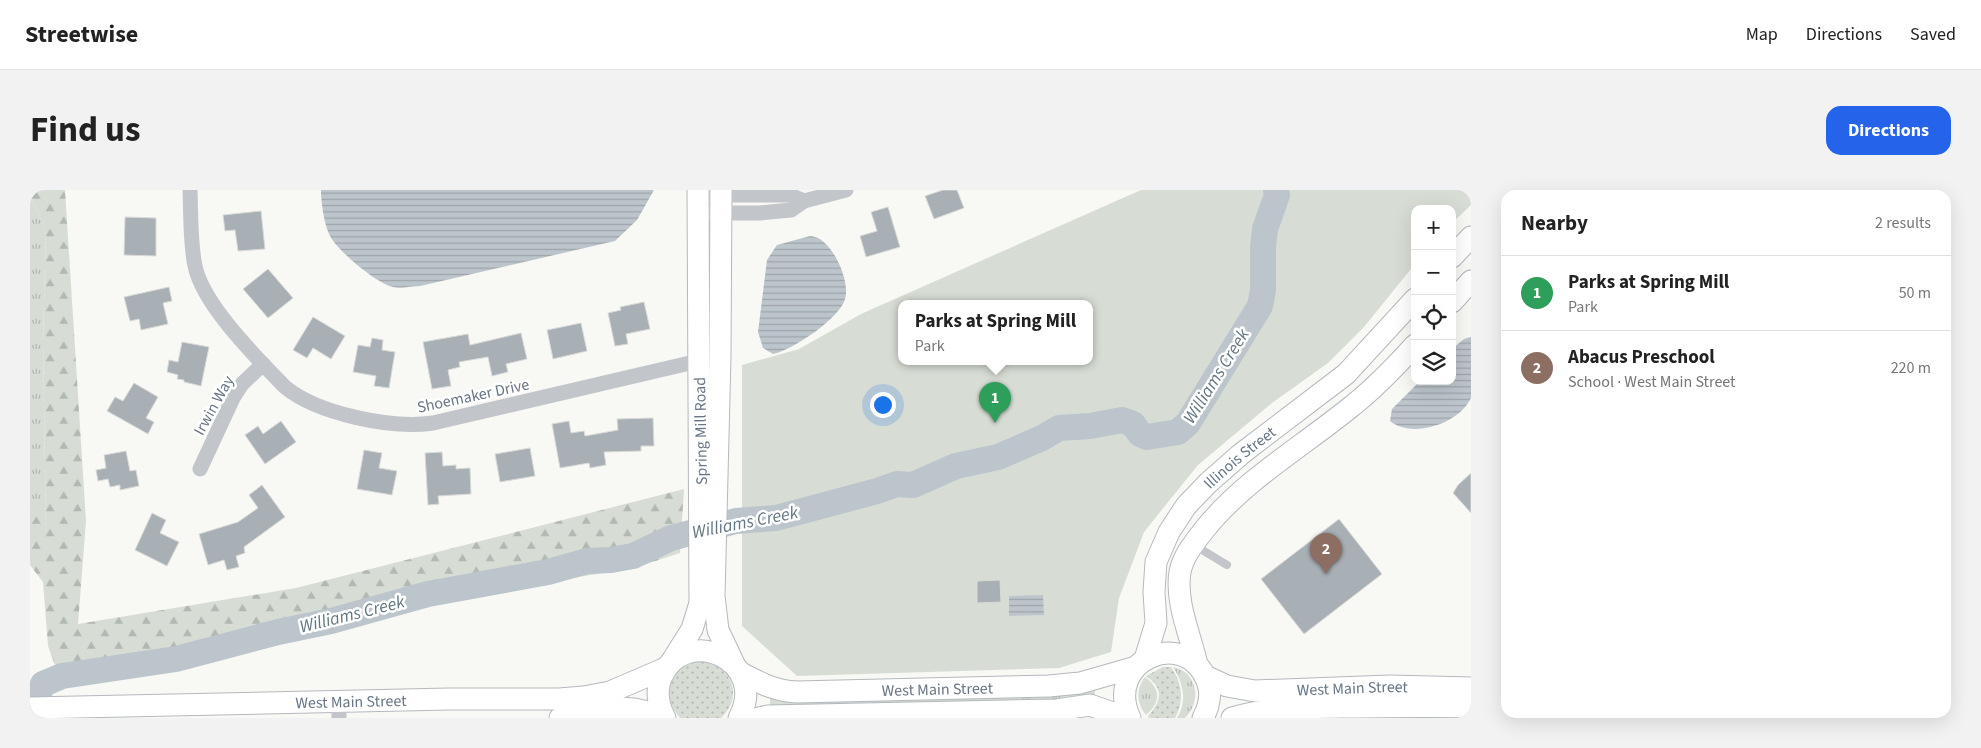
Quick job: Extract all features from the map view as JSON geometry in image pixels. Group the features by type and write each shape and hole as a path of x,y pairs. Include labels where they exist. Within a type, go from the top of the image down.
{"street":[{"name":"Shoemaker Drive","path":"190,190 195,267 202,289 214,308 263,364 286,387 310,403 346,414 402,425 433,424 720,356"},
{"path":"698,199 721,199 760,213 791,210 804,201 846,190"},
{"name":"Spring Mill Road","path":"698,199 699,361 708,496 708,555 717,624 722,639 744,680 745,704 739,718"},
{"name":"Spring Mill Road","path":"708,496 720,356 721,199"},
{"path":"1456,254 1471,237"},
{"path":"1456,298 1471,281"},
{"name":"Illinois Street","path":"1129,718 1124,692 1130,675 1140,663 1156,623 1154,592 1156,562 1169,532 1186,506 1208,483 1241,454 1346,374 1411,303"},
{"name":"Illinois Street","path":"1203,718 1210,695 1181,603 1179,589 1180,571 1192,544 1218,512 1238,493 1367,394 1411,349"},
{"name":"Irwin Way","path":"200,469 233,398 242,384 263,364"},
{"name":"Spring Mill Road","path":"665,718 659,703 658,688 668,666 697,618 708,555"},
{"name":"West Main Street","path":"30,708 339,710 584,697 623,688 668,666 679,657 690,652 702,650 724,656 737,668 768,687 798,692 1049,686 1080,683 1101,678 1140,663 1154,655 1171,653 1188,659 1201,671 1227,686 1255,691 1390,686 1471,688"},
{"name":"West Main Street","path":"759,718 768,716 906,715 1058,710 1090,705 1129,718"},
{"path":"560,718 624,707 645,711 660,718"},
{"name":"West Main Street","path":"1232,718 1291,708 1471,707"}],"lane":[{"path":"1192,544 1227,565"}],"green space":[{"path":"30,190 65,190 86,521 78,624 296,588 684,489 680,553 634,568 474,594 168,671 73,684 54,663 48,646 43,582 30,565 30,505 46,528 43,342 46,230 30,195"},
{"path":"1141,190 1471,190 1471,205 1456,219 1456,205 1411,205 1411,269 1364,327 1328,363 1272,403 1198,465 1144,532 1119,598 1111,652 1059,668 797,676 742,626 742,365 799,349 861,314"},
{"path":"30,195 46,230 43,342 46,529 30,505"},
{"path":"701,661 711,664 727,675 733,691 732,700 721,718 680,718 673,708 670,699 670,682 674,674 681,668"},
{"path":"1163,667 1171,667 1178,679 1181,692 1180,705 1175,718 1149,718 1148,716 1156,706 1159,696 1156,686 1146,676"},
{"path":"1173,667 1188,675 1195,688 1194,704 1185,718 1177,718 1182,705 1183,692"},
{"path":"1145,677 1154,686 1157,696 1154,705 1146,715 1140,706 1138,696 1140,686"},
{"path":"1095,690 1095,696 1062,700 770,709 770,698 1072,694"}],"shaded area":[{"path":"321,190 654,190 637,220 615,241 420,286 399,288 386,284 368,273 349,258 334,242 326,226"},
{"path":"810,236 818,238 825,243 838,261 845,282 845,299 834,315 815,332 792,346 773,354 763,348 758,332 767,260 777,245"},
{"path":"1471,337 1471,398 1465,407 1456,415 1434,426 1410,429 1390,421 1392,409 1416,385 1456,385 1456,346 1464,339"},
{"path":"1043,595 1044,615 1009,616 1009,596"}],"building":[{"path":"943,190 957,190 964,208 934,219 925,196"},
{"path":"888,207 900,247 866,257 860,236 877,231 871,212"},
{"path":"261,211 265,249 238,251 235,230 225,231 223,215"},
{"path":"125,217 156,218 156,256 124,255"},
{"path":"268,269 293,298 268,318 243,289"},
{"path":"169,287 172,301 163,303 168,324 141,330 139,319 130,321 124,297"},
{"path":"644,302 650,329 626,334 628,344 615,346 608,313 621,310 620,307"},
{"path":"313,317 345,336 331,359 313,348 307,358 293,350"},
{"path":"581,323 587,351 553,359 547,330"},
{"path":"521,333 527,359 506,364 508,372 492,376 488,357 459,362 460,367 448,370 451,386 432,389 423,342 468,334 470,345"},
{"path":"372,338 383,340 382,350 395,352 389,388 374,386 376,376 353,372 358,345 370,347"},
{"path":"182,342 209,347 201,386 184,382 184,380 177,379 178,375 167,372 169,360 178,362"},
{"path":"134,383 158,397 146,418 154,422 148,434 107,411 115,397 123,401"},
{"path":"653,418 654,446 641,446 641,451 604,452 606,465 590,468 589,463 560,468 552,424 569,421 571,433 584,431 585,436 618,430 617,419"},
{"path":"281,421 296,442 265,464 245,435 258,426 263,434"},
{"path":"530,448 535,476 500,482 495,454"},
{"path":"364,450 382,453 379,468 397,471 392,495 357,489"},
{"path":"126,451 130,471 136,470 139,486 120,490 120,485 110,487 108,479 98,481 96,470 106,468 104,455"},
{"path":"442,452 443,466 456,465 456,469 470,468 471,494 438,496 439,504 428,505 425,453"},
{"path":"1471,473 1471,513 1453,493 1458,485"},
{"path":"262,485 285,517 244,547 245,553 236,556 239,567 227,570 224,560 208,565 199,534 238,522 258,508 249,495"},
{"path":"152,513 166,520 160,533 179,542 167,566 135,550"},
{"path":"1339,519 1382,574 1304,634 1261,579"},
{"path":"1000,580 1001,602 977,603 977,581"}],"waterway":[{"name":"Williams Creek","path":"30,713 43,684 62,676 176,659 278,632 331,621 428,594 548,572 587,561 611,560 633,556 671,538 736,521 776,518 897,484 913,485 956,466 998,457 1042,438 1059,428 1090,426 1122,420 1133,424 1140,434 1147,437 1178,432 1188,423 1260,306 1263,290 1265,229 1277,195 1276,190"}],"place":[{"name":"Parks at Spring Mill","path":"995,423"},
{"name":"Abacus Preschool","path":"1326,574"}]}
